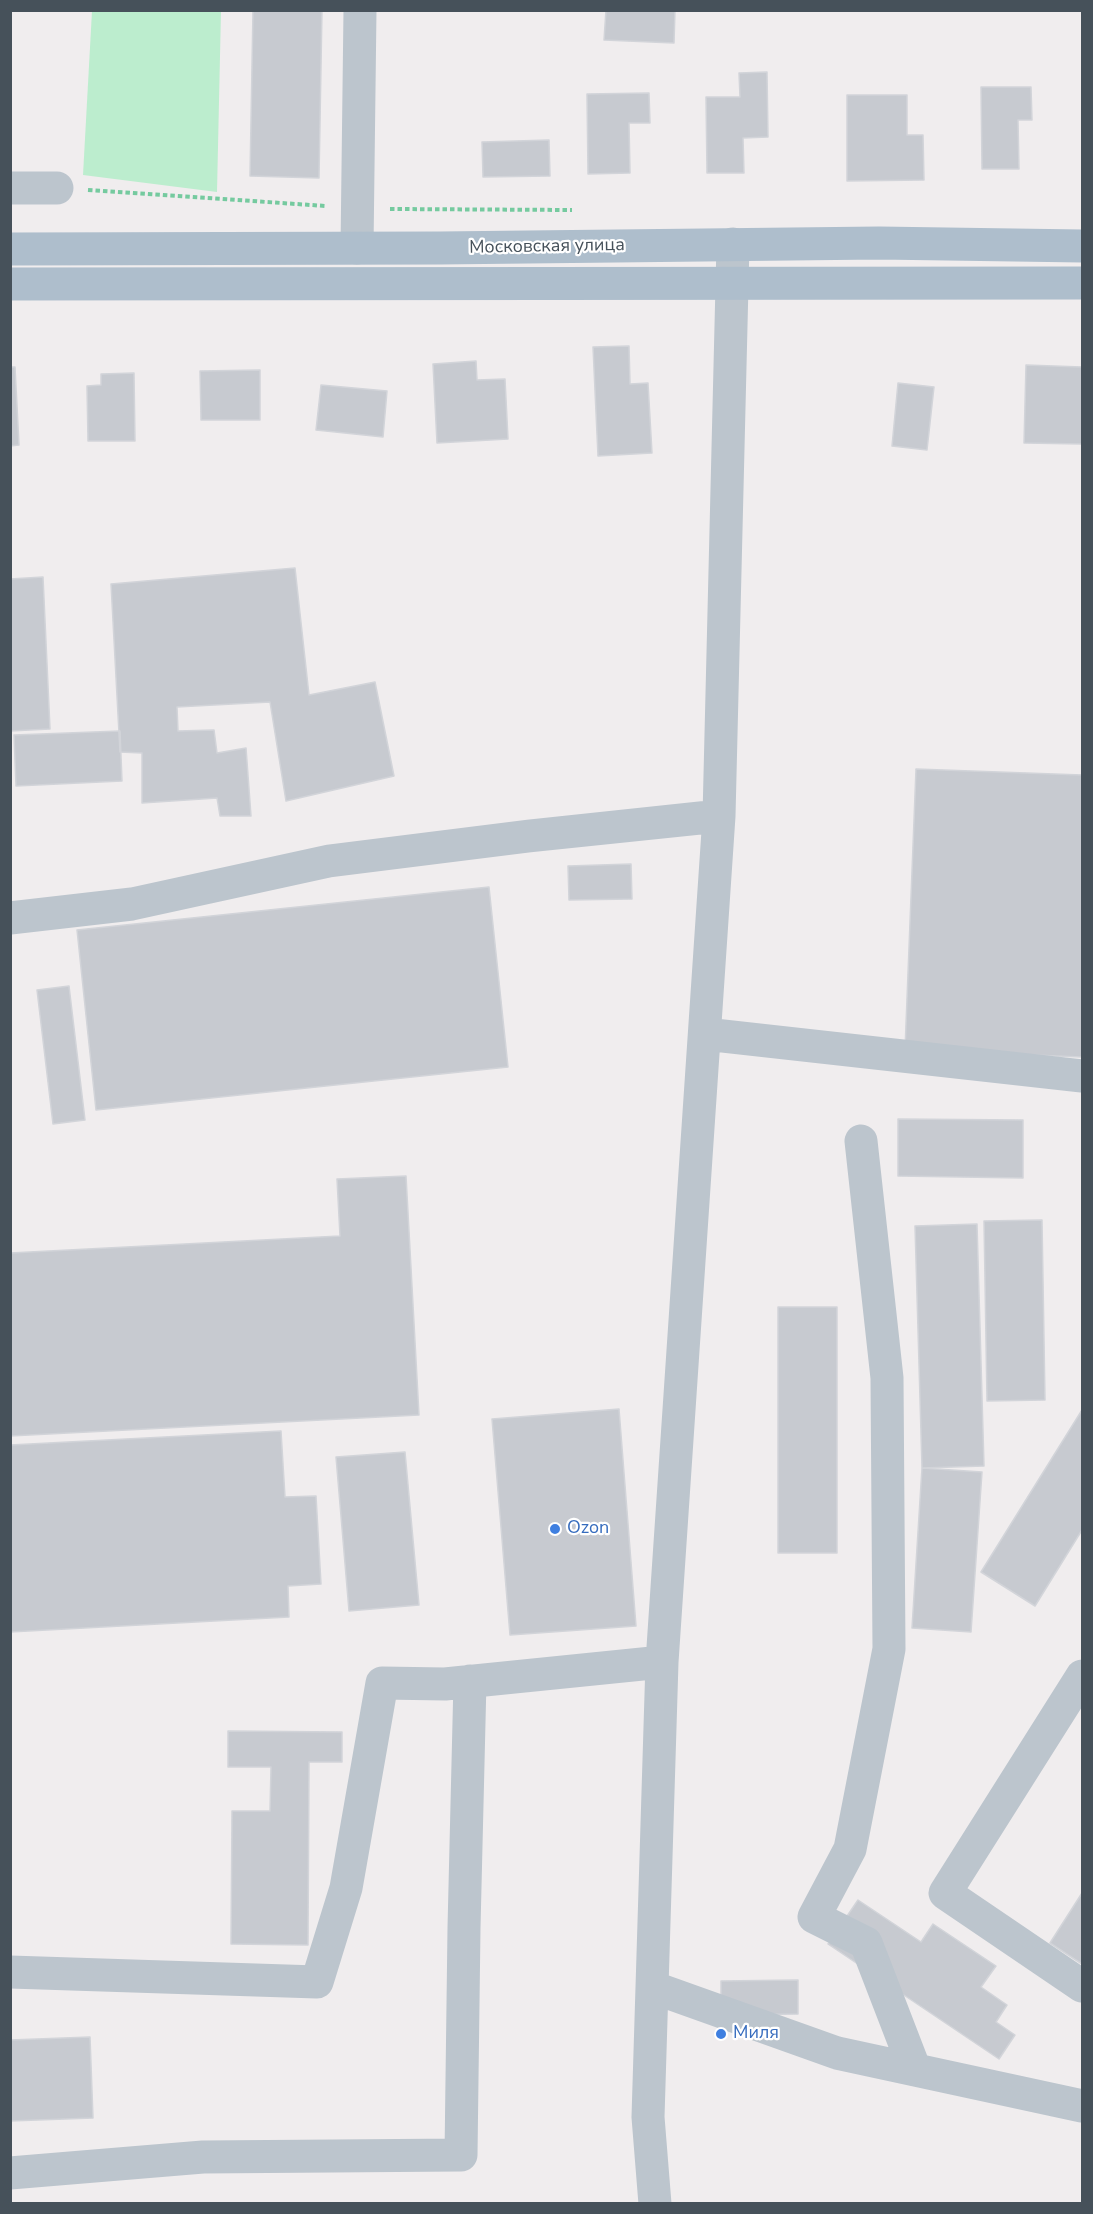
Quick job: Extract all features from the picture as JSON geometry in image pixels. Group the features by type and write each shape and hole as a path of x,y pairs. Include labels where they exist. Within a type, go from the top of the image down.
{"main road":[{"name":"Московская улица","path":"10,249 879,243 1083,246"},
{"name":"Московская улица","path":"10,284 1083,283"}],"street":[{"path":"357,248 360,10"},
{"path":"10,188 57,188"},
{"path":"655,2204 648,2117 662,1662 719,816 733,244"},
{"path":"10,918 132,904 329,861 529,836 719,816"},
{"path":"705,1034 1083,1076"},
{"path":"861,1141 887,1378 889,1649 850,1849 814,1917 866,1943 915,2070"},
{"path":"10,1972 317,1982 346,1888 382,1683 445,1684 662,1662"},
{"path":"1083,1676 945,1893 1083,1986"},
{"path":"10,2173 203,2157 461,2155 470,1681"},
{"path":"652,1987 837,2053 1083,2106"}],"path":[{"path":"57,188 356,208 580,210"}],"green space":[{"path":"92,11 221,11 217,192 83,175"}],"building":[{"path":"253,10 322,10 319,178 250,176"},
{"path":"606,10 675,10 674,43 604,40"},
{"path":"767,72 768,137 743,138 744,173 707,173 706,97 740,97 739,73"},
{"path":"981,87 1031,87 1032,120 1018,120 1019,169 982,169"},
{"path":"649,93 650,123 629,123 630,173 588,174 587,94"},
{"path":"847,95 907,95 907,135 923,135 924,180 847,181"},
{"path":"549,140 550,176 483,177 482,142"},
{"path":"629,346 630,384 648,383 652,453 598,456 593,347"},
{"path":"476,361 477,380 505,379 508,439 437,443 433,364"},
{"path":"1026,365 1082,367 1082,444 1024,443"},
{"path":"10,367 15,367 19,445 10,446"},
{"path":"260,370 260,420 201,420 200,371"},
{"path":"134,373 135,441 88,441 87,386 101,385 101,374"},
{"path":"898,383 934,387 927,450 892,446"},
{"path":"321,385 387,391 383,437 316,430"},
{"path":"295,568 309,695 375,682 394,776 286,801 270,702 177,707 178,731 214,730 217,753 246,748 251,816 220,816 217,798 142,803 142,753 120,752 111,584"},
{"path":"43,577 50,729 10,731 10,579"},
{"path":"120,731 122,781 16,786 14,735"},
{"path":"916,769 1082,775 1082,1057 905,1050"},
{"path":"631,864 632,899 569,900 568,866"},
{"path":"489,887 508,1067 96,1110 77,930"},
{"path":"69,986 85,1120 53,1124 37,990"},
{"path":"898,1119 1023,1120 1023,1178 898,1176"},
{"path":"406,1176 419,1415 10,1436 10,1253 340,1236 337,1179"},
{"path":"1042,1220 1045,1400 987,1401 984,1221"},
{"path":"977,1224 984,1466 922,1468 915,1226"},
{"path":"778,1307 837,1307 837,1553 778,1553"},
{"path":"619,1409 636,1626 510,1635 492,1419"},
{"path":"1082,1410 1082,1530 1035,1606 981,1572"},
{"path":"281,1431 285,1497 316,1496 321,1584 288,1586 289,1617 10,1632 10,1445"},
{"path":"405,1452 419,1605 349,1611 336,1457"},
{"path":"922,1468 982,1472 971,1632 912,1628"},
{"path":"228,1731 342,1732 342,1762 309,1762 308,1945 231,1944 232,1811 270,1811 271,1767 228,1767"},
{"path":"1082,1893 1082,1964 1050,1943"},
{"path":"858,1900 921,1942 933,1924 996,1966 981,1987 1007,2005 996,2022 1015,2035 999,2059 828,1944"},
{"path":"798,1980 798,2014 721,2015 721,1981"},
{"path":"90,2037 93,2118 10,2121 10,2040"}],"place":[{"name":"Ozon","path":"555,1529"},
{"name":"Миля","path":"721,2034"}]}
